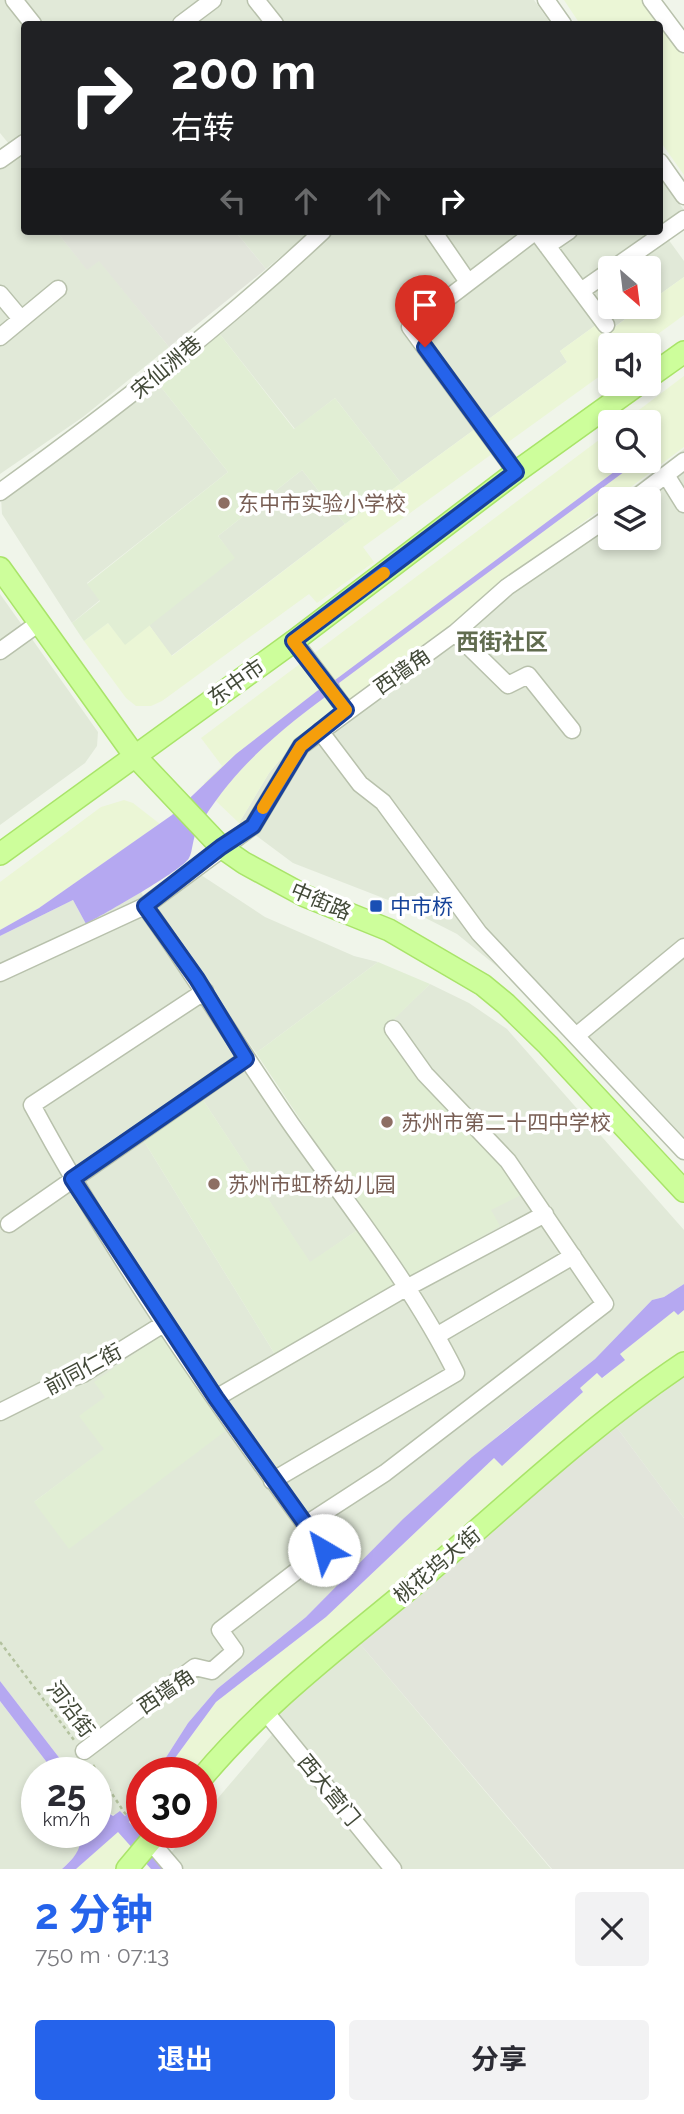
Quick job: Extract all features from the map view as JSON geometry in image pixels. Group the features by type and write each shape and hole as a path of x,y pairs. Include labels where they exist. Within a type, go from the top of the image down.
{"main road":[{"path":"661,368 684,352"},
{"name":"东中市","path":"0,854 293,641 516,472 622,396"},
{"name":"中街路","path":"0,568 134,755 174,800 216,841 244,863 305,896 389,930 483,985 506,1003 548,1045 684,1191"},
{"name":"桃花坞大街","path":"217,1761 264,1710 609,1418 684,1363"}],"street":[{"path":"14,0 31,21"},
{"path":"185,21 213,0"},
{"path":"256,0 273,21"},
{"path":"546,0 560,21"},
{"path":"651,0 684,44"},
{"path":"2,154 21,144"},
{"path":"663,166 684,196"},
{"path":"663,234 684,219"},
{"name":"宋仙洲巷","path":"0,492 122,404 269,282 319,235"},
{"path":"436,235 468,282"},
{"path":"516,472 410,327 531,235"},
{"path":"539,235 606,325"},
{"path":"547,246 563,235"},
{"path":"631,256 661,235"},
{"path":"581,292 598,280"},
{"path":"0,337 58,289"},
{"path":"0,294 21,319"},
{"path":"650,487 684,461"},
{"path":"666,475 684,504"},
{"name":"西墙角","path":"0,973 145,906 216,841 253,826 301,746 320,731 342,704 455,633 507,587 598,525"},
{"path":"0,651 39,623"},
{"path":"455,633 508,685 528,675 572,730"},
{"path":"293,641 342,704"},
{"path":"320,731 360,784 383,802 479,933 684,1151"},
{"path":"145,906 205,991 246,1059 407,1288 438,1335 456,1373 272,1481"},
{"path":"576,1036 684,947"},
{"name":"西墙角","path":"83,1751 195,1667 212,1671 235,1651 220,1630 324,1550 272,1481 165,1323 72,1179 32,1105 205,991"},
{"path":"305,1525 385,1474 605,1304 508,1161 425,1074 393,1030"},
{"path":"9,1224 246,1059"},
{"path":"216,1398 407,1288 545,1214"},
{"path":"438,1335 573,1256"},
{"name":"前同仁街","path":"0,1412 83,1374 165,1323"},
{"name":"西大营门","path":"264,1710 393,1869"},
{"path":"146,1848 174,1869"}],"path":[{"name":"河沿街","path":"0,1642 83,1751 126,1816"}],"shaded area":[{"path":"0,0 204,0 174,21 21,21 21,134 9,144 0,133"},
{"path":"217,0 251,0 268,21 187,21"},
{"path":"261,0 534,0 549,21 278,21"},
{"path":"564,0 642,0 658,21 578,21"},
{"path":"663,28 684,56 684,175 663,145"},
{"path":"21,144 21,235 59,235 87,269 99,260 169,347 83,417 0,474 0,160"},
{"path":"663,181 684,210 663,226"},
{"path":"663,232 684,261 684,277 662,293 662,256 598,256 598,319 625,319 606,333 602,333 596,325 560,351 567,362 401,483 335,398 295,429 219,333 274,288 329,235 663,235"},
{"path":"59,235 238,235 266,269 169,347 99,261 87,270"},
{"path":"238,235 306,235 266,269"},
{"path":"684,277 684,315 659,333 607,333 626,319 661,319 662,293"},
{"path":"596,325 602,333 598,333 598,377 363,547 374,562 317,603 309,594 162,701 151,706 136,706 126,698 84,641 108,623 125,644 149,625 172,656 345,524 567,362 560,351"},
{"name":"东中市实验小学校","path":"219,333 294,429 335,398 401,483 345,524 302,470 218,536 235,558 125,645 108,623 84,641 72,623 100,601 87,584 228,472 157,382"},
{"path":"684,376 684,447 661,464 661,410 639,410 661,396"},
{"path":"157,382 228,472 87,583 100,600 72,623 2,514 1,497"},
{"path":"598,441 598,473 650,473 631,487 598,487 598,511 299,737 269,773 239,823 216,801 204,783 222,766 201,738"},
{"path":"684,449 684,1154 531,994 457,934 396,903 293,863 239,823 269,773 299,737 598,513 598,550 661,550 661,487 633,487 652,473 661,473 661,466"},
{"path":"302,470 345,524 171,656 149,625 234,558 218,536"},
{"path":"613,473 622,473 604,487 598,487 598,491 339,683 340,686 262,749 244,766 212,806 198,828 189,858 184,864 86,924 73,900 0,936 0,930 39,908 172,815 236,754"},
{"path":"0,594 98,732 97,746 85,763 0,825"},
{"path":"124,800 133,803 160,824 39,908 0,930 0,882 101,807"},
{"path":"201,875 265,917 354,956 378,962 256,1053 156,908"},
{"path":"141,892 240,1056 142,1138 276,1356 499,1226 388,1024 430,984 469,1003 507,1029 684,1230 684,1284 664,1297 652,1300 595,1359 505,1430 420,1504 306,1617 217,1689 188,1723 166,1757 126,1757 125,1816 112,1814 112,1757 59,1757 0,1681 0,936 73,900 86,924","holes":["105,1397 228,1429 34,1502 105,1449"]},
{"name":"苏州市第二十四中学校","path":"378,962 430,984 388,1025 531,1190 491,1210 500,1226 407,1280 256,1053"},
{"path":"248,1064 359,1229 310,1263 201,1097"},
{"name":"苏州市虹桥幼儿园","path":"201,1097 310,1262 359,1229 397,1285 276,1356 142,1138"},
{"path":"684,1284 684,1310 678,1315 674,1311 620,1354 625,1360 602,1378 597,1373 580,1388 583,1392 502,1466 494,1458 326,1617 216,1702 176,1757 166,1757 188,1723 217,1689 306,1617 403,1519 472,1457 595,1359 652,1300 664,1297"},
{"path":"674,1310 678,1315 684,1310 684,1351 595,1418 216,1757 176,1757 216,1702 326,1617 494,1458 502,1465 583,1392 579,1388 597,1373 603,1378 624,1360 620,1354"},
{"path":"163,1334 228,1429 69,1549 34,1502 104,1449 79,1416 105,1397 94,1382"},
{"path":"684,1376 684,1518 615,1425"},
{"path":"615,1425 684,1518 684,1869 552,1869 360,1644"},
{"path":"360,1644 551,1869 403,1869 277,1715"},
{"path":"0,1681 59,1757 43,1757 0,1701"},
{"path":"0,1701 43,1757 21,1757 21,1848 79,1848 62,1869 0,1869"},
{"path":"276,1730 394,1869 171,1869 164,1861 175,1848 217,1848 217,1799"},
{"path":"120,1811 125,1816 126,1841 118,1832 112,1837 112,1815"},
{"path":"126,1824 126,1848 134,1848 114,1869 76,1869 99,1848 112,1848 112,1836"},
{"path":"78,1848 100,1848 76,1869 62,1869"},
{"path":"132,1848 152,1848 171,1869 151,1869"}],"slow traffic":[{"path":"263,808 301,746 346,710 293,641 384,573"}],"place":[{"name":"东中市实验小学校","path":"224,503"},
{"name":"中市桥","path":"376,906"},
{"name":"苏州市第二十四中学校","path":"387,1122"},
{"name":"苏州市虹桥幼儿园","path":"214,1184"}],"district":[{"name":"西街社区","path":"502,641"}],"route":[{"path":"324,1550 272,1481 72,1179 246,1059 197,979 145,906 221,847 253,826 301,746 346,710 293,641 516,472 425,347"}]}
